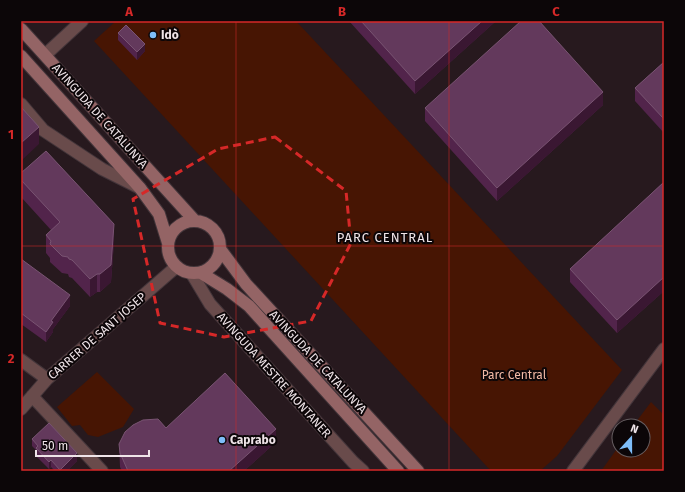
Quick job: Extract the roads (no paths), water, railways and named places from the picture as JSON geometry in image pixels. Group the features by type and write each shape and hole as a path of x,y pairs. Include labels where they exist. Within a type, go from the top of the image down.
{"street":[{"path":"45,55 82,21"},
{"name":"AVINGUDA DE CATALUNYA","path":"21,29 195,221"},
{"name":"AVINGUDA DE CATALUNYA","path":"21,56 140,188 159,214 168,243"},
{"path":"21,104 43,130 102,169 140,188"},
{"path":"195,221 202,222 214,230 218,236 220,249 219,257 208,270 197,273 184,272 176,268 171,260 168,252 168,243 170,235 174,229 181,224 195,221"},
{"name":"AVINGUDA DE CATALUNYA","path":"220,249 246,284 418,471"},
{"name":"CARRER DE SANT JOSEP","path":"21,408 47,379 176,268"},
{"name":"AVINGUDA DE CATALUNYA","path":"197,273 227,289 249,306 398,471"},
{"name":"AVINGUDA MESTRE MONTANER","path":"197,273 210,304 352,462 363,471"},
{"path":"573,471 664,349"},
{"path":"21,360 47,379"},
{"path":"32,396 102,471"}],"place":[{"name":"Idò","path":"153,35"},
{"name":"Caprabo","path":"222,440"}],"district":[{"name":"PARC CENTRAL","path":"385,237"}],"park label":[{"name":"Parc Central","path":"514,375"}]}
